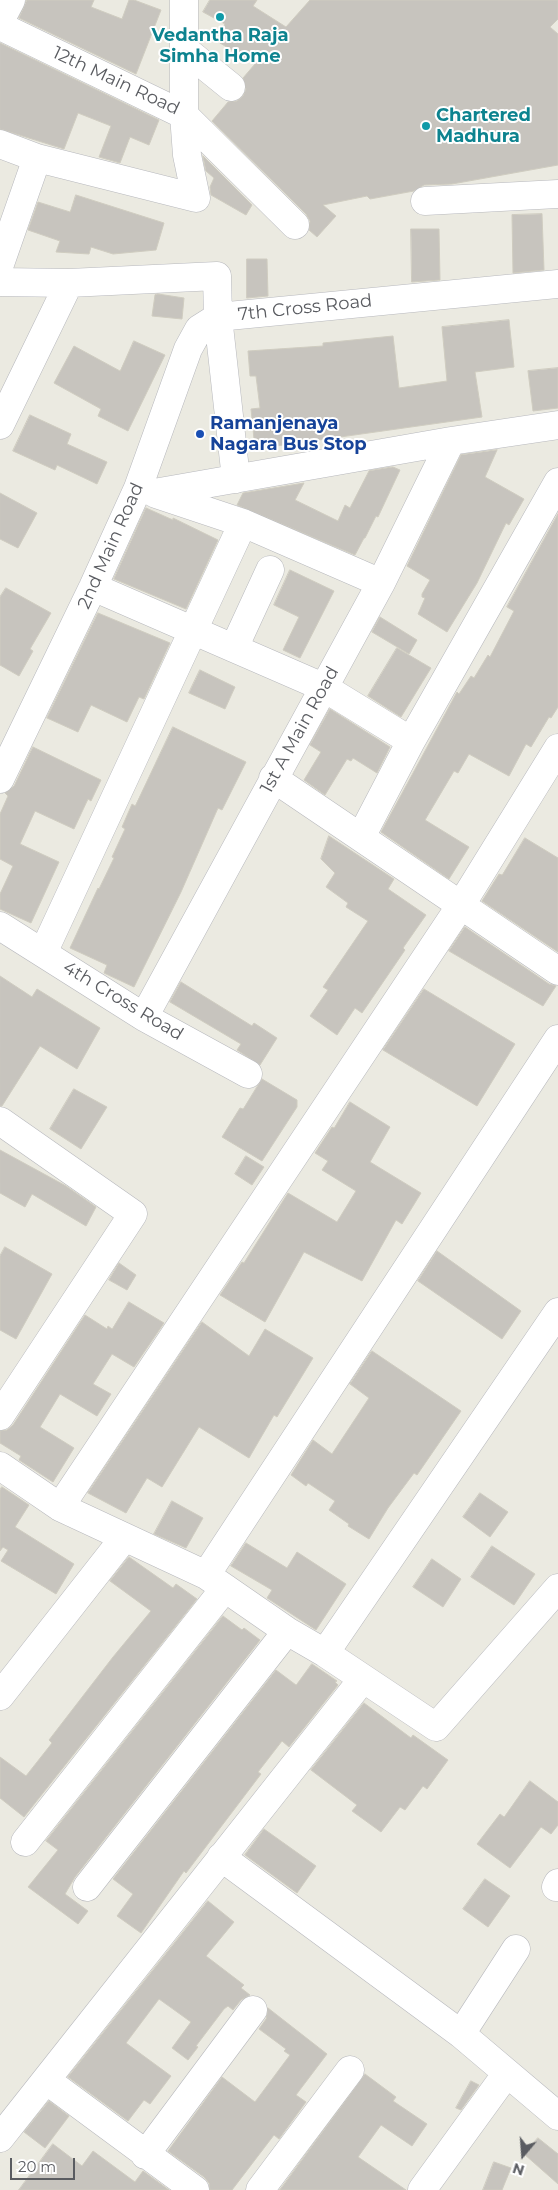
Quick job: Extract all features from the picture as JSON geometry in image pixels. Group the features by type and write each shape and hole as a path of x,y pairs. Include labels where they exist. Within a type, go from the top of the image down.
{"street":[{"path":"0,21 11,0"},
{"name":"12th Main Road","path":"0,26 184,115 184,0"},
{"path":"184,49 231,87"},
{"path":"0,144 37,158 196,198 187,155 184,115"},
{"path":"184,115 295,225"},
{"path":"0,264 37,158"},
{"path":"426,201 558,194"},
{"name":"7th Cross Road","path":"0,282 69,283 217,276 218,316 558,284"},
{"path":"0,425 69,283"},
{"path":"218,316 236,479"},
{"name":"2nd Main Road","path":"0,779 93,587 146,490 194,336 199,329 218,316"},
{"path":"146,490 236,479 451,441 558,425"},
{"name":"1st A Main Road","path":"144,1017 381,583 451,441"},
{"path":"360,837 411,741 558,482"},
{"path":"146,490 243,523 381,583"},
{"path":"43,952 243,523"},
{"path":"234,648 270,570"},
{"path":"93,587 323,687 411,741"},
{"path":"60,1507 461,905 558,748"},
{"path":"273,778 558,971"},
{"name":"4th Cross Road","path":"0,926 144,1017 248,1074"},
{"path":"25,1842 216,1582 558,1039"},
{"path":"0,1416 133,1214 3,1132"},
{"path":"326,1654 558,1312"},
{"path":"0,1466 60,1507 216,1582 287,1631 326,1654 362,1680 436,1727 558,1588"},
{"path":"0,1696 124,1538"},
{"path":"87,1887 287,1631"},
{"path":"0,2138 362,1680"},
{"path":"221,1857 461,2034 558,2116"},
{"path":"461,2034 516,1949"},
{"path":"145,2155 253,2010"},
{"path":"260,2190 350,2070"},
{"path":"422,2190 508,2073"},
{"path":"46,2080 145,2155 195,2190"}],"building":[{"path":"27,0 94,0 91,7 122,19 129,0 161,10 136,74 19,18"},
{"name":"Chartered Madhura","path":"210,0 257,0 253,6 286,27 310,0 558,0 558,19 550,27 558,34 558,165 452,184 424,185 414,191 370,199 367,196 323,205 336,216 317,237 309,230 310,221 306,214 212,121 228,102 237,101 243,96 246,89 243,78 255,64 215,40 225,24 203,12"},
{"path":"0,43 159,120 149,145 130,137 120,163 99,157 111,126 78,113 64,149 0,129"},
{"path":"203,156 252,205 246,215 211,195 210,187 214,178 206,171"},
{"path":"76,195 164,223 156,250 113,254 91,247 89,254 56,252 60,241 28,230 38,202 70,212"},
{"path":"542,214 544,270 513,273 512,215"},
{"path":"411,229 439,229 440,280 412,282"},
{"path":"247,259 267,259 268,296 247,298"},
{"path":"155,295 184,298 182,319 152,316"},
{"path":"509,320 514,367 475,372 482,417 255,449 251,409 260,408 256,376 250,376 248,351 323,346 323,343 393,336 399,388 447,381 442,327"},
{"path":"134,341 165,355 128,431 98,416 101,409 54,383 74,346 120,371"},
{"path":"558,368 558,408 533,411 528,371"},
{"path":"30,415 71,434 67,444 107,462 97,484 57,465 55,470 13,451"},
{"path":"497,450 485,477 524,499 509,525 506,523 477,583 447,632 418,614 425,598 422,597 422,594 430,580 407,566 461,455"},
{"path":"393,467 400,470 378,517 376,516 355,555 237,505 243,493 304,483 295,500 338,521 345,505 350,508 369,471"},
{"path":"0,493 37,513 18,548 0,539"},
{"path":"146,508 173,520 173,518 218,540 186,609 114,579"},
{"path":"558,514 558,707 551,718 549,717 531,747 526,744 509,776 469,754 458,773 454,771 425,820 469,847 449,879 381,832 457,692 459,694 471,676 474,678 488,655 490,657 514,611 507,607"},
{"path":"290,570 334,591 300,658 283,650 299,617 274,605"},
{"path":"6,588 51,613 30,649 33,651 19,676 0,665 0,597"},
{"path":"98,613 170,643 144,699 139,697 127,722 91,705 78,732 47,718"},
{"path":"380,617 417,640 409,654 372,632"},
{"path":"397,648 431,668 401,717 368,696"},
{"path":"200,670 235,687 225,709 189,693"},
{"path":"330,709 390,747 377,773 353,758 351,761 347,759 325,795 304,780 321,752 310,745"},
{"path":"173,727 246,762 222,810 218,808 181,892 134,987 104,973 107,965 70,948 114,858 112,857 125,829 122,827 132,804 135,806"},
{"path":"33,747 101,780 91,801 88,799 74,829 35,811 20,844 59,862 31,923 0,909 0,894 13,866 0,859 0,814 8,796 5,793 14,786"},
{"path":"329,836 394,879 388,889 426,915 403,948 405,950 362,1013 355,1008 337,1035 310,1016 328,990 323,987 368,921 346,907 348,903 326,887 335,873 321,859"},
{"path":"525,838 558,858 558,952 482,901 499,874 502,875"},
{"path":"465,927 549,984 556,986 543,1006 449,951"},
{"path":"0,976 32,997 37,989 100,1028 77,1069 40,1046 2,1106 0,1106"},
{"path":"181,982 252,1026 254,1023 277,1038 260,1065 237,1050 241,1044 170,1002"},
{"path":"424,989 515,1044 477,1106 383,1050"},
{"path":"262,1079 297,1100 297,1107 262,1161 222,1137 240,1108 243,1109"},
{"path":"74,1089 107,1107 81,1149 50,1129"},
{"path":"350,1102 390,1127 370,1162 421,1193 402,1224 396,1220 362,1281 304,1252 265,1322 220,1295 242,1262 244,1263 288,1193 337,1222 356,1191 322,1170 328,1161 315,1153 332,1127 334,1128"},
{"path":"0,1150 66,1186 96,1207 86,1226 32,1194 25,1207 0,1193"},
{"path":"246,1156 264,1167 252,1185 235,1174"},
{"path":"5,1247 52,1274 16,1339 0,1330 0,1256"},
{"path":"437,1251 521,1311 502,1339 418,1281"},
{"path":"119,1263 136,1275 127,1290 109,1280"},
{"path":"129,1302 164,1323 134,1367 112,1354 93,1384 111,1394 97,1416 60,1394 40,1427 74,1448 53,1482 19,1460 21,1456 0,1443 0,1431 7,1430 13,1425 85,1315 107,1329 108,1326 112,1329"},
{"path":"202,1322 249,1356 265,1329 313,1358 277,1417 274,1415 249,1458 199,1427 162,1487 147,1478 126,1513 88,1493"},
{"path":"372,1351 461,1411 417,1475 414,1473 388,1508 369,1539 348,1526 349,1524 329,1510 335,1501 308,1483 306,1486 291,1475 313,1440 332,1454 369,1398 350,1384"},
{"path":"2,1487 29,1505 15,1527 74,1564 56,1594 1,1561 8,1550 3,1547 0,1551 0,1490"},
{"path":"480,1493 508,1512 490,1537 463,1517"},
{"path":"172,1501 203,1518 186,1548 154,1534"},
{"path":"246,1543 287,1568 297,1552 346,1584 316,1630 267,1598 272,1590 231,1566"},
{"path":"492,1546 535,1574 514,1605 471,1577"},
{"path":"129,1557 173,1588 176,1584 197,1599 24,1817 0,1798 0,1757 26,1776 52,1743 49,1740 151,1611 110,1581"},
{"path":"432,1559 461,1579 443,1607 413,1587"},
{"path":"223,1616 260,1640 75,1877 65,1894 88,1911 78,1924 28,1887 58,1850 46,1841"},
{"path":"312,1664 337,1681 335,1682 338,1685 289,1747 282,1741 258,1772 261,1774 186,1873 184,1871 141,1933 117,1916 133,1894 113,1879 276,1670 296,1685"},
{"path":"364,1703 411,1738 413,1735 448,1760 427,1789 423,1786 405,1810 400,1807 381,1832 352,1811 357,1805 311,1770"},
{"path":"530,1781 558,1802 558,1825 551,1834 541,1827 510,1868 477,1844 500,1814 504,1817"},
{"path":"264,1829 316,1866 297,1893 245,1855"},
{"path":"485,1879 510,1896 488,1927 463,1909"},
{"path":"208,1901 234,1922 206,1956 244,1985 241,1988 250,1995 241,2000 233,2010 228,2006 224,2009 196,2046 198,2047 188,2060 172,2048 191,2022 159,1999 126,2043 171,2076 150,2104 144,2100 128,2121 68,2077"},
{"path":"268,2008 327,2054 296,2095 306,2102 279,2139 274,2135 232,2190 210,2190 209,2183 204,2177 168,2151 222,2077 255,2102 290,2055 284,2051 286,2049 259,2029 266,2019"},
{"path":"365,2074 396,2097 393,2101 427,2124 412,2146 381,2125 358,2157 406,2190 280,2190"},
{"path":"471,2081 479,2085 461,2110 456,2108"},
{"path":"49,2101 69,2116 45,2148 24,2132"},
{"path":"538,2138 558,2154 558,2184 524,2154"},
{"path":"53,2144 82,2166 93,2151 135,2182 143,2171 169,2190 19,2190"},
{"path":"494,2162 511,2168 502,2190 483,2190"}],"place":[{"name":"Vedantha Raja Simha Home","path":"220,17"},
{"name":"Chartered Madhura","path":"426,126"},
{"name":"Ramanjenaya Nagara Bus Stop","path":"200,434"}]}
